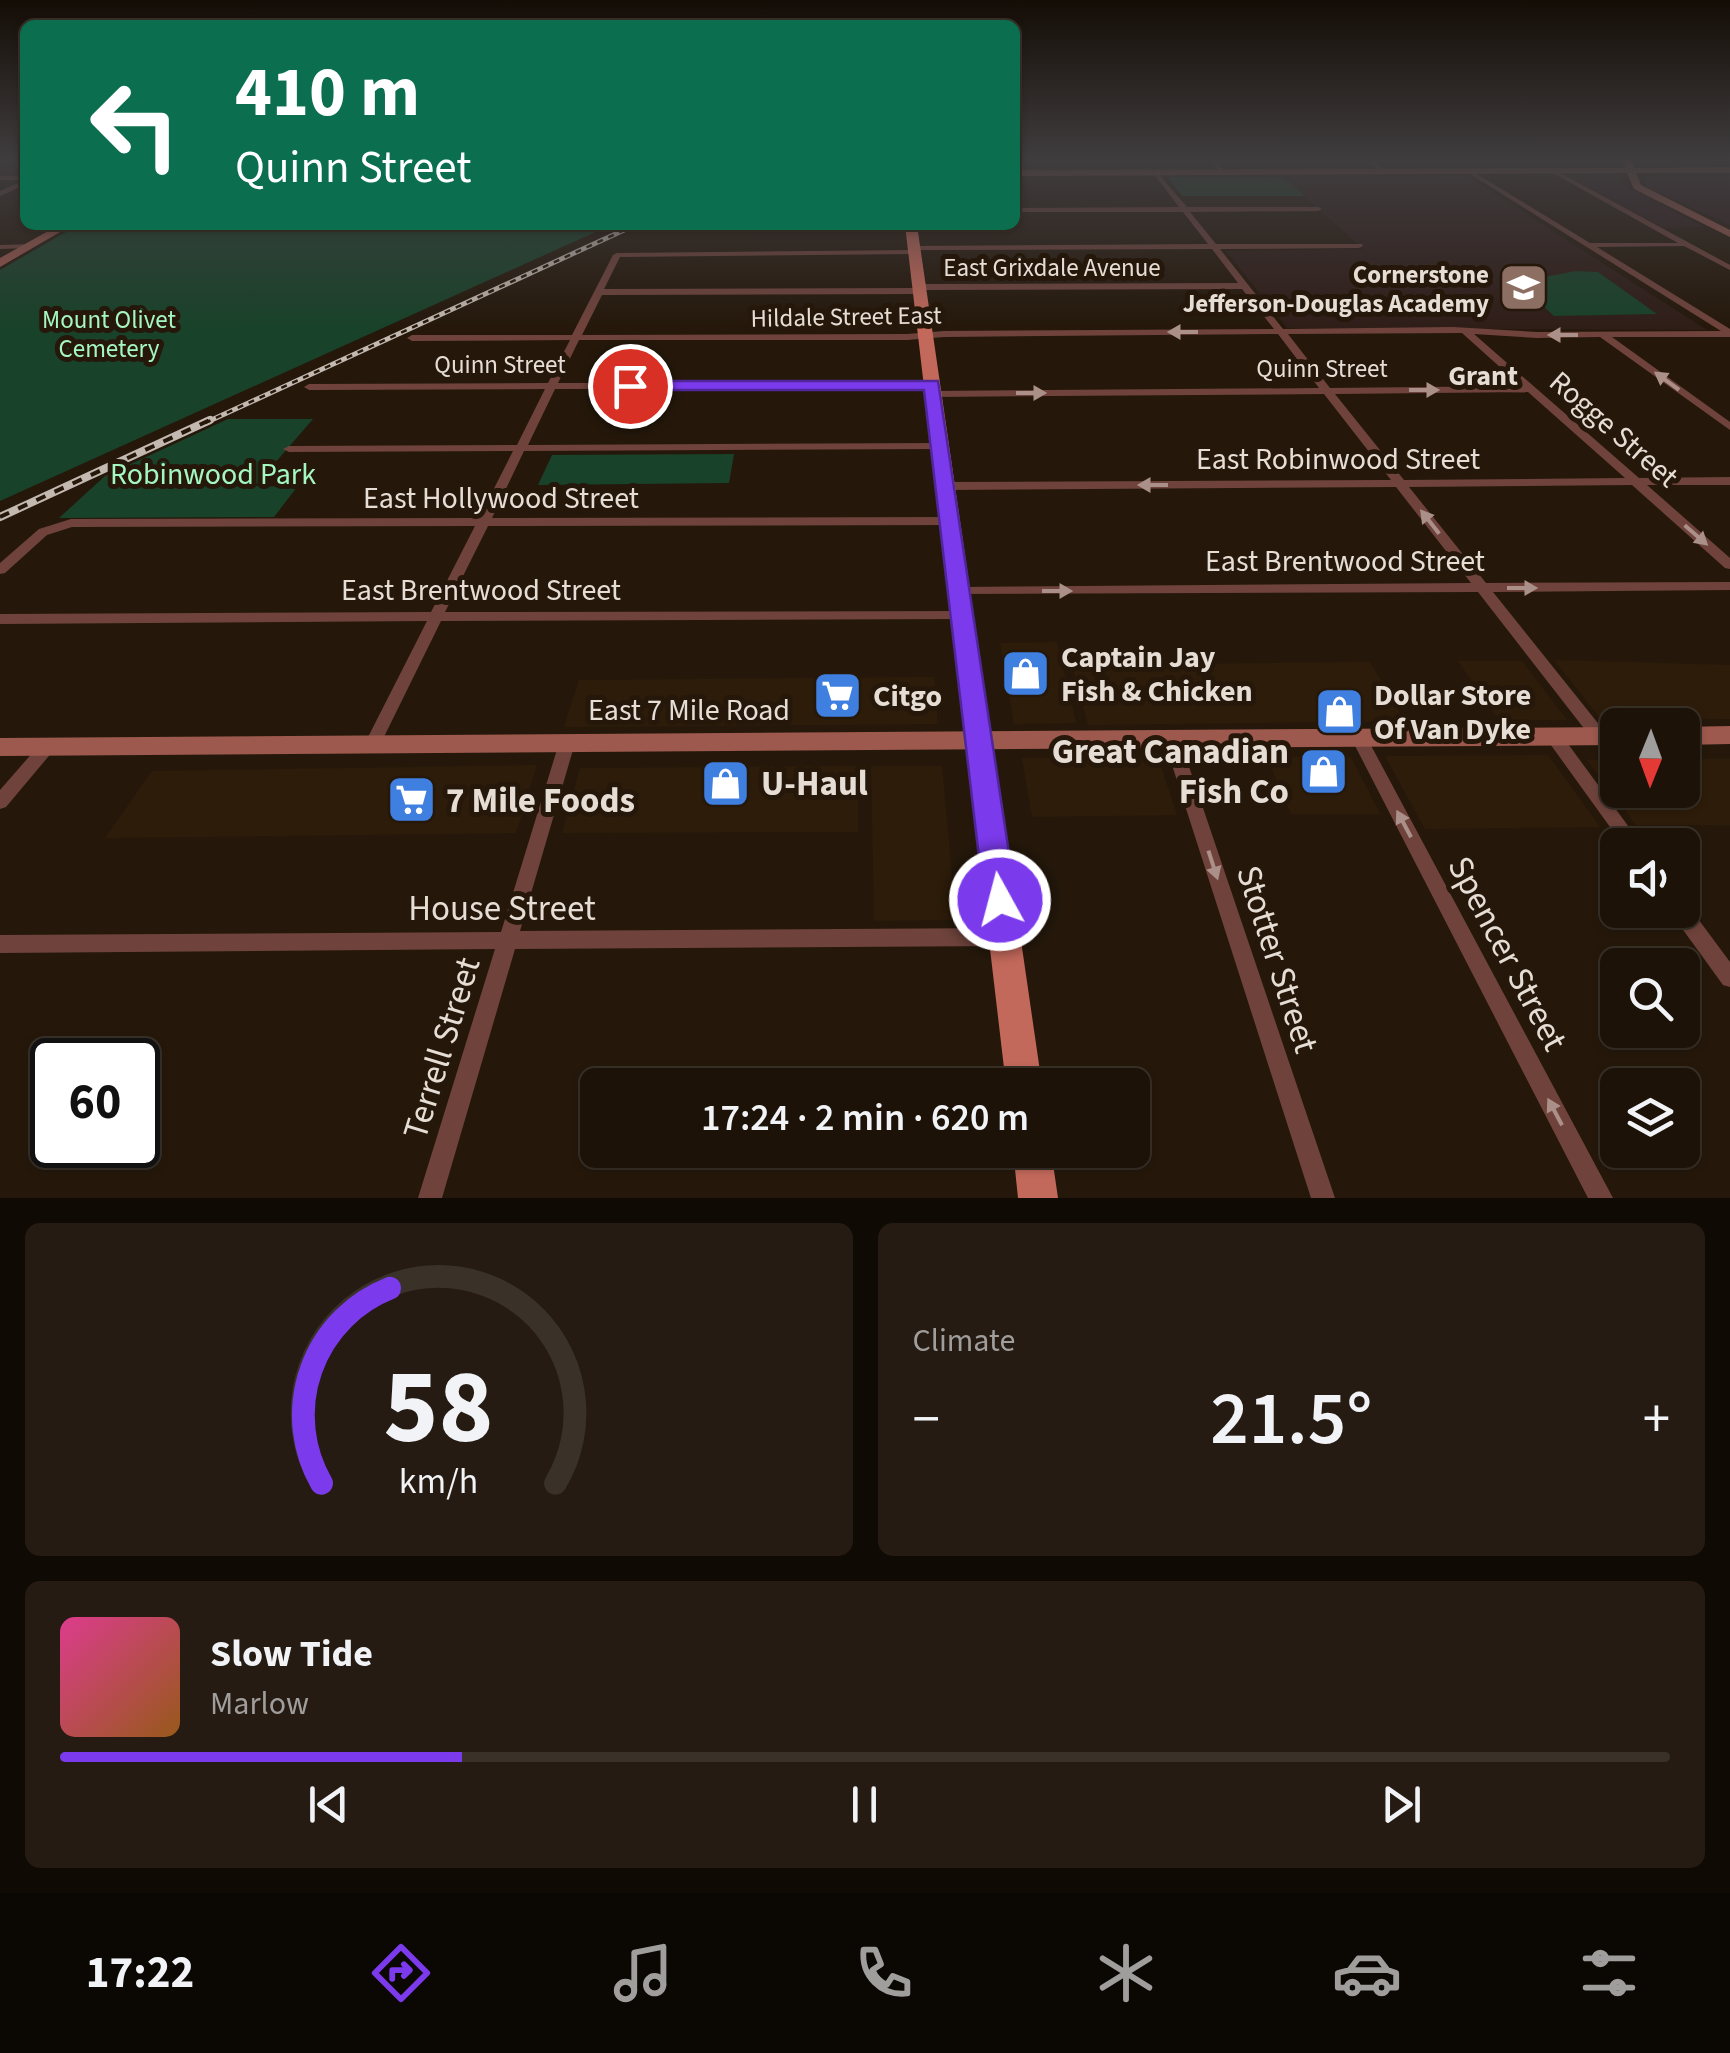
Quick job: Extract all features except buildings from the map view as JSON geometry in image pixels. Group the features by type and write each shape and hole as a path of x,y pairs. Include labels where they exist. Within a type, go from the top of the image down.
{"main road":[{"path":"911,230 1022,1068"},
{"path":"1034,1168 1038,1198"}],"street":[{"path":"1189,215 1482,588 1600,727"},
{"path":"1539,215 1730,334"},
{"path":"1634,215 1730,268"},
{"path":"1693,215 1730,234"},
{"path":"1,247 33,230"},
{"path":"0,263 58,230"},
{"path":"1588,245 1687,244"},
{"path":"1,247 30,246"},
{"path":"372,745 616,256 628,252 1359,246"},
{"name":"East Grixdale Avenue","path":"598,292 1245,286"},
{"name":"Hildale Street East","path":"412,338 1466,331 1730,334"},
{"name":"Rogge Street","path":"1466,331 1730,565"},
{"path":"1603,334 1730,426"},
{"name":"Quinn Street","path":"309,387 1531,389"},
{"path":"289,448 940,446"},
{"name":"East Robinwood Street","path":"946,486 1730,481"},
{"name":"East Hollywood Street","path":"0,570 53,528 72,523 950,522"},
{"name":"East Brentwood Street","path":"960,591 1730,586"},
{"name":"East Brentwood Street","path":"0,620 962,614"},
{"path":"1700,736 1730,735"},
{"name":"East 7 Mile Road","path":"0,747 1600,736"},
{"path":"1554,737 1621,828"},
{"name":"Spencer Street","path":"1358,738 1601,1198"},
{"name":"Stotter Street","path":"1172,740 1324,1198"},
{"name":"Terrell Street","path":"430,1198 566,744"},
{"path":"0,802 47,746"},
{"path":"1693,928 1730,978"},
{"name":"House Street","path":"0,944 1005,937"}],"shaded area":[{"name":"Cornerstone Jefferson-Douglas Academy","path":"1325,215 1528,215 1707,330 1287,328 1226,251 1363,249"},
{"path":"1639,215 1681,215 1705,227 1663,228"},
{"path":"1708,215 1730,215 1730,225"},
{"path":"1057,642 1076,723 1014,724 1000,643"},
{"path":"1554,660 1730,665 1730,719 1700,719 1700,708 1600,708 1600,718"},
{"path":"1458,661 1522,661 1567,720 1499,720"},
{"path":"1370,662 1405,721 1088,725 1072,665"},
{"path":"934,677 938,724 564,727 579,680"},
{"path":"1548,755 1600,827 1425,829 1385,756"},
{"path":"1158,757 1177,815 1032,817 1022,758"},
{"path":"1267,757 1351,757 1380,814 1291,814"},
{"path":"1700,759 1730,759 1730,825 1636,825 1623,808 1700,808"},
{"path":"1587,760 1600,760 1600,777"},
{"path":"537,765 516,833 105,838 152,771"},
{"path":"858,766 858,832 562,833 580,768"},
{"path":"871,766 942,766 956,920 874,921"}],"green space":[{"name":"Mount Olivet Cemetery","path":"69,230 600,230 0,501 0,270"},
{"path":"1576,271 1598,272 1657,314 1554,316 1523,287 1528,280"},
{"name":"Robinwood Park","path":"228,419 313,419 255,486 297,487 274,517 59,518 105,476"},
{"path":"734,454 729,483 538,485 552,455"}],"railway":[{"path":"205,423 624,230"},
{"path":"0,517 210,420"}],"place":[{"name":"Cornerstone Jefferson-Douglas Academy","path":"1524,288"},
{"name":"Captain Jay Fish & Chicken","path":"1026,674"},
{"name":"Citgo","path":"838,696"},
{"name":"Dollar Store Of Van Dyke","path":"1339,712"},
{"name":"Great Canadian Fish Co","path":"1324,771"},
{"name":"U-Haul","path":"726,783"},
{"name":"7 Mile Foods","path":"411,800"}],"district":[{"name":"Grant","path":"1483,375"}],"route":[{"path":"630,386 932,385 1000,900"}]}
